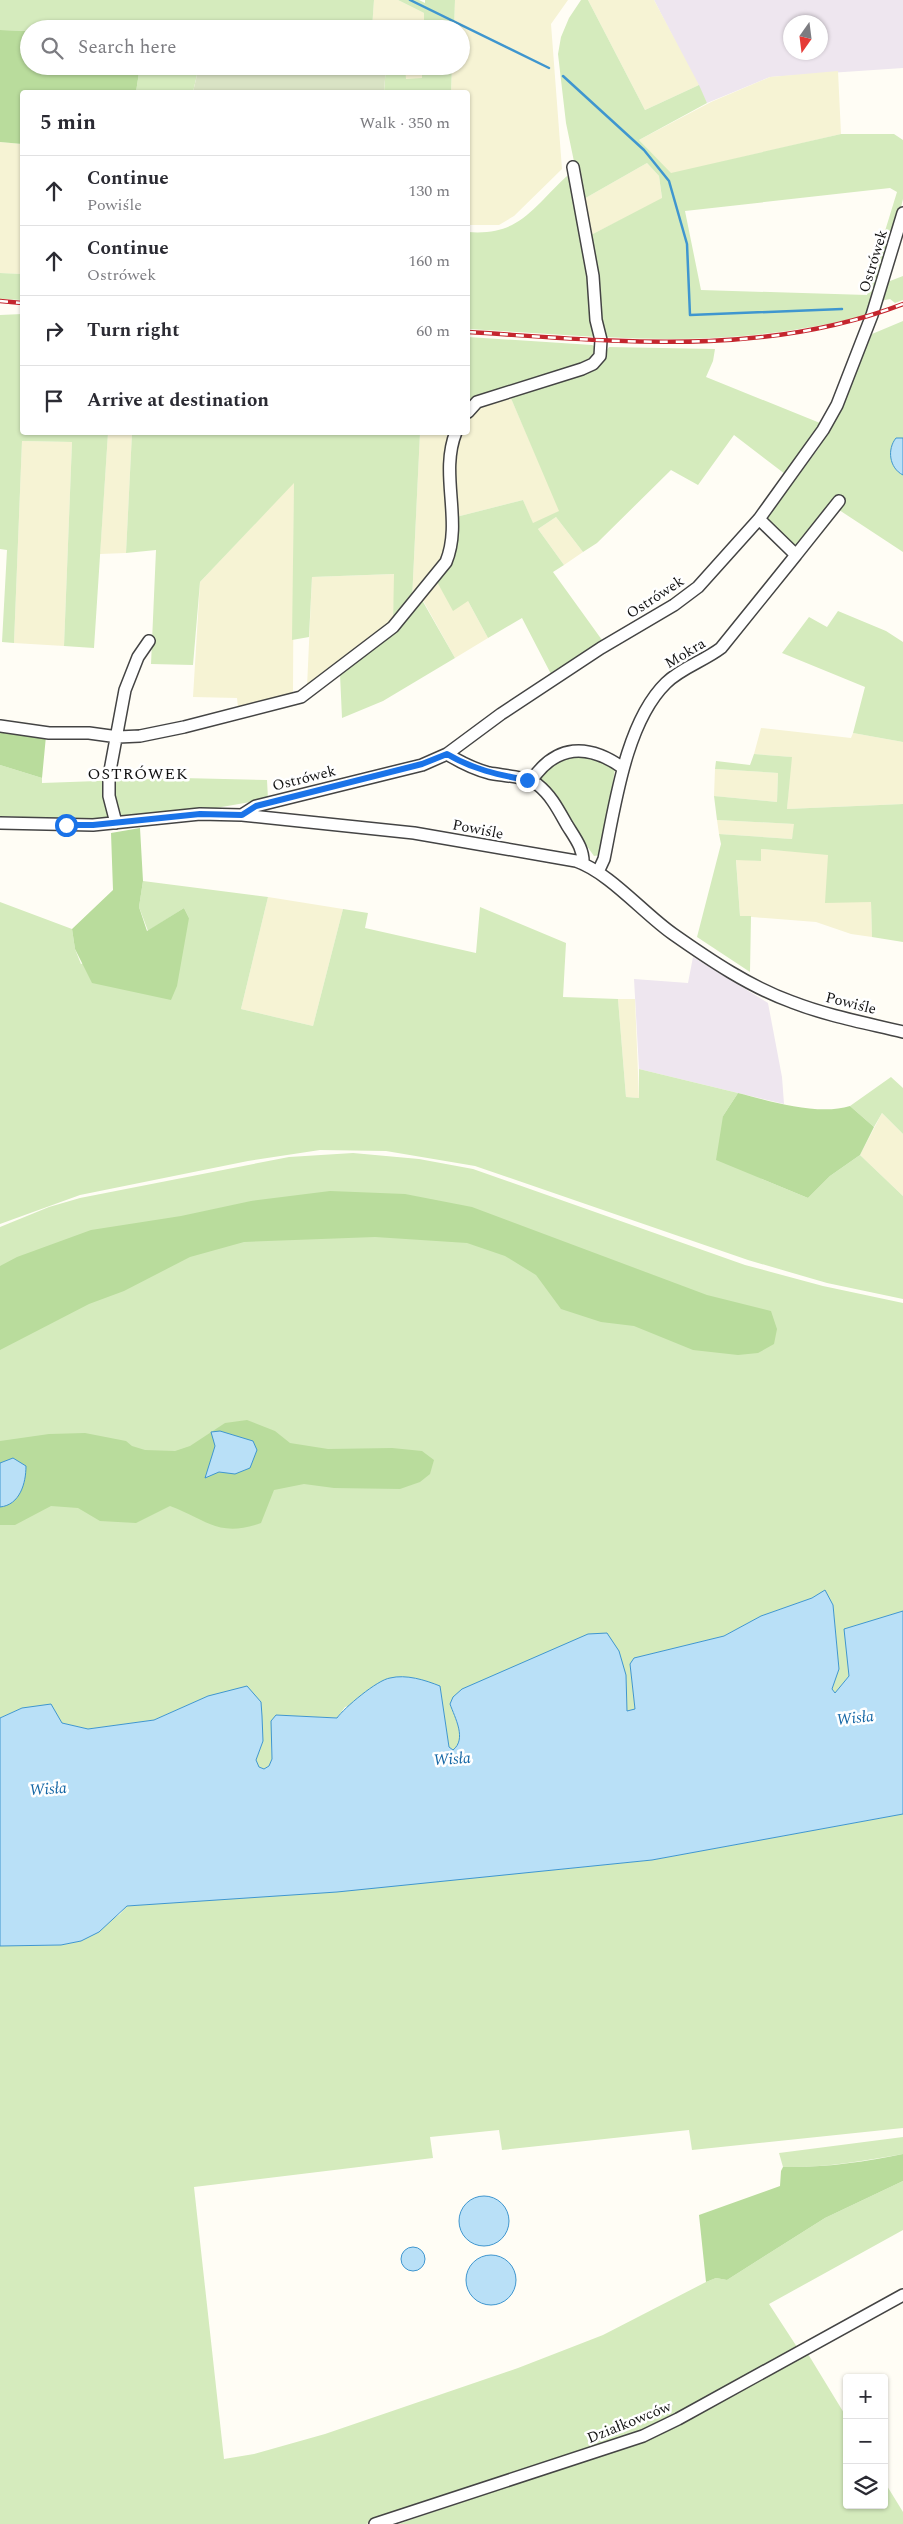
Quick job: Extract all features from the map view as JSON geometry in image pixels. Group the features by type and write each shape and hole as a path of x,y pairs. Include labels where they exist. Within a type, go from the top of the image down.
{"street":[{"path":"470,410 477,402 490,397 536,385 582,369 593,364 600,356 601,340 596,320 593,276 573,167"},
{"name":"Ostrówek","path":"242,815 256,806 422,764 447,754 501,714 601,648 680,601 698,587 759,519 819,437 837,405 872,315 903,213"},
{"path":"0,726 49,733 89,733 118,737 140,736 184,728 301,697 393,627 446,562 451,550 453,518 450,470 451,453 455,435"},
{"name":"Mokra","path":"598,872 604,859 623,768 646,709 656,693 674,676 721,648 839,501"},
{"path":"759,519 796,556"},
{"path":"116,822 108,784 128,682 138,656 148,641"},
{"path":"531,782 546,763 570,751 583,750 595,753 623,768"},
{"path":"447,754 462,763 488,772 531,782 546,792 583,852 583,864"},
{"name":"Powiśle","path":"0,823 93,825 200,814 242,815 451,838 583,864 598,872 667,930 761,988 820,1012 903,1032"},
{"name":"Działkowców","path":"375,2524 643,2436 678,2419 903,2295"}],"shaded area":[{"path":"374,0 398,0 424,13 424,20 373,20"},
{"path":"455,0 568,0 551,24 562,169 514,216 499,225 470,225 470,90 451,90 452,75 470,75 470,20 454,20"},
{"path":"588,0 654,0 699,85 645,110"},
{"path":"654,0 903,0 903,68 770,77 707,103"},
{"path":"838,71 841,134 671,174 639,140 711,102 770,77"},
{"path":"405,75 422,75 422,79 405,79"},
{"path":"0,142 20,144 20,274 0,273"},
{"path":"647,163 659,176 662,199 589,236 582,200"},
{"path":"510,396 560,511 533,524 523,500 456,517 455,445 459,435 470,435 470,415 474,409"},
{"path":"108,435 132,435 126,553 100,554"},
{"path":"420,435 448,435 447,469 450,521 443,562 412,600"},
{"path":"22,441 72,442 64,646 14,643"},
{"path":"294,482 293,697 238,708 237,698 193,697 200,582"},
{"path":"556,517 583,552 564,565 538,529"},
{"path":"395,574 393,623 307,687 312,577"},
{"path":"435,580 468,601 488,638 455,658 421,597"},
{"path":"761,728 851,738 853,733 903,742 903,804 787,809 791,757 754,754"},
{"path":"715,769 778,773 777,802 714,796"},
{"path":"717,820 795,824 792,839 719,834"},
{"path":"761,849 829,854 871,902 872,937 851,934 816,922 740,916 736,859 760,861"},
{"path":"268,897 343,909 313,1026 241,1009"},
{"path":"693,957 768,1003 782,1077 784,1104 639,1069 634,979 688,983"},
{"path":"618,999 635,999 639,1098 626,1097"},
{"path":"882,1113 903,1134 903,1196 860,1155"}],"green space":[{"path":"0,0 374,0 373,20 20,20 20,31 0,30"},
{"path":"398,0 419,0 425,3 425,0 455,0 454,20 424,20 424,13"},
{"path":"581,0 588,0 645,110 699,85 707,103 639,140 671,173 841,134 894,134 903,140 903,199 895,231 885,231 897,192 890,188 685,211 701,290 867,295 883,240 889,245 870,314 803,328 738,336 671,339 603,337 589,236 662,198 659,176 647,163 582,200 566,123 558,54 561,37 569,18"},
{"path":"0,30 20,31 20,75 139,75 136,90 20,90 20,144 0,142"},
{"path":"139,75 197,75 193,90 136,90"},
{"path":"197,75 385,75 384,90 193,90"},
{"path":"385,75 406,75 406,79 422,78 422,75 452,75 451,90 384,90"},
{"path":"567,176 574,181 597,337 470,329 470,232 486,232 500,229 524,218"},
{"path":"0,273 20,274 20,300 0,299"},
{"path":"903,276 903,300 895,303 890,299 880,301 886,280 890,281"},
{"path":"20,314 20,435 108,435 94,648 64,646 72,442 22,441 14,643 2,642 7,550 0,549 0,315"},
{"path":"903,321 903,552 830,504 796,547 766,519 818,449 836,419 872,334"},
{"path":"470,337 592,345 597,347 587,364 470,405"},
{"path":"609,347 715,349 713,361 706,377 820,423 785,474 734,435 698,485 671,470 597,543 583,552 556,517 538,529 564,565 553,572 602,640 552,676 522,618 488,638 468,601 453,611 436,580 456,517 523,500 533,523 559,511 510,396 593,370"},
{"path":"132,435 420,435 412,600 393,623 394,574 312,577 309,637 292,640 294,483 200,582 193,665 151,664 156,550 126,553"},
{"path":"422,600 455,658 383,701 342,718 340,674 400,625"},
{"path":"838,611 886,631 903,642 903,742 853,733 865,687 782,653 809,617 827,627"},
{"path":"0,728 46,736 42,778 0,765"},
{"path":"754,754 792,757 787,809 903,804 903,942 872,937 871,902 825,903 828,855 761,849 761,861 736,860 740,916 751,916 750,972 697,937 721,844 719,834 792,839 794,824 717,820 714,796 777,802 778,773 715,769 716,761 750,765"},
{"path":"582,755 605,762 615,769 601,855 594,856 542,783 541,777 545,768 564,758"},
{"path":"0,765 42,778 42,783 182,778 267,780 268,799 216,808 89,820 0,816"},
{"path":"140,828 143,881 139,907 147,931 184,908 189,918 177,986 171,1000 92,983 75,949 72,929 113,890 111,833"},
{"path":"143,881 268,897 241,1009 313,1026 343,909 368,913 365,928 476,953 480,907 566,943 563,997 618,999 626,1097 639,1098 639,1069 738,1093 723,1116 762,1179 808,1198 830,1176 860,1155 903,1196 903,1299 827,1283 748,1260 475,1166 386,1151 320,1150 248,1161 80,1195 0,1224 0,902 72,929 75,949 81,964 189,918 184,908 148,931 139,907"},
{"path":"891,1077 903,1088 903,1134 882,1113 874,1127 850,1106"},
{"path":"738,1093 809,1108 837,1109 850,1106 874,1127 860,1155 830,1176 808,1198 716,1160 723,1116"},
{"path":"353,1153 419,1159 473,1169 745,1265 823,1286 903,1303 903,1611 845,1629 849,1676 835,1693 832,1689 839,1669 833,1605 825,1591 812,1598 761,1616 724,1636 634,1658 630,1664 635,1709 627,1711 626,1675 505,1671 462,1689 450,1704 460,1734 457,1745 453,1750 449,1747 440,1686 345,1707 337,1718 276,1715 271,1741 272,1759 269,1766 264,1769 259,1767 256,1760 263,1741 261,1703 208,1696 154,1720 88,1729 62,1723 22,1708 0,1718 0,1227 49,1207 80,1198 289,1157"},
{"path":"330,1191 405,1194 472,1207 707,1295 771,1311 777,1329 774,1344 758,1353 738,1355 693,1350 634,1326 601,1322 561,1309 536,1275 505,1256 467,1243 375,1237 244,1242 190,1257 124,1291 89,1304 0,1350 0,1266 17,1257 91,1230 181,1216 251,1201"},
{"path":"247,1420 275,1431 290,1443 328,1449 392,1448 422,1451 434,1460 430,1474 420,1482 400,1489 334,1488 304,1484 274,1490 261,1523 234,1529 214,1525 170,1506 136,1523 100,1521 78,1508 51,1506 15,1525 0,1525 0,1441 49,1434 85,1433 126,1441 132,1446 145,1450 175,1451 190,1446 225,1423"},
{"path":"903,1814 903,2128 692,2150 689,2130 502,2150 499,2130 430,2137 433,2158 194,2187 224,2459 254,2454 325,2434 518,2368 603,2335 706,2282 716,2278 727,2280 825,2218 903,2181 903,2230 769,2304 797,2347 681,2417 508,2478 366,2524 0,2524 0,1946 61,1945 81,1941 120,1914 127,1906 533,1872 652,1860"},
{"path":"903,2137 903,2154 843,2164 783,2167 779,2153"},
{"path":"903,2154 903,2181 825,2218 727,2280 716,2278 706,2282 699,2215 780,2186 783,2167 843,2164"},
{"path":"808,2354 843,2411 843,2509 888,2509 888,2488 903,2512 903,2524 398,2524 652,2438"}],"water":[{"path":"896,438 903,438 903,475 895,468 891,458 891,447"},
{"path":"220,1431 253,1441 257,1450 250,1468 235,1474 219,1472 205,1478 215,1446 211,1432"},
{"path":"13,1458 26,1466 25,1479 17,1498 7,1505 0,1507 0,1463"},
{"name":"Wisła","path":"825,1590 833,1605 839,1669 832,1689 835,1693 849,1676 844,1629 903,1611 903,1814 652,1860 337,1892 127,1906 99,1932 81,1941 61,1945 0,1946 0,1718 22,1708 51,1704 62,1723 88,1729 154,1720 208,1696 247,1686 261,1702 263,1741 256,1760 259,1767 264,1769 269,1766 272,1759 271,1721 276,1715 337,1718 353,1701 384,1680 396,1677 409,1677 440,1686 449,1747 453,1750 457,1745 460,1734 450,1704 453,1697 462,1689 588,1634 607,1633 619,1651 626,1675 627,1711 635,1709 630,1664 634,1658 724,1636 761,1616 812,1598"},
{"path":"484,2196 502,2203 509,2221 502,2239 484,2246 466,2239 459,2221 466,2203"},
{"path":"413,2247 422,2250 425,2259 422,2268 413,2271 404,2268 401,2259 404,2250"},
{"path":"491,2255 509,2262 516,2280 509,2298 491,2305 473,2298 466,2280 473,2262"}],"waterway":[{"path":"410,0 451,20"},
{"path":"470,29 549,68"},
{"path":"563,76 644,150 669,181 687,244 690,315 842,309"}],"railway":[{"path":"0,301 20,303"},
{"path":"470,332 633,341 687,342 742,339 796,332 850,321 903,304"}],"district":[{"name":"OSTRÓWEK","path":"138,773"}],"route":[{"path":"66,825 93,825 200,814 242,815 256,806 422,764 447,754 462,763 488,772 527,780"}]}
